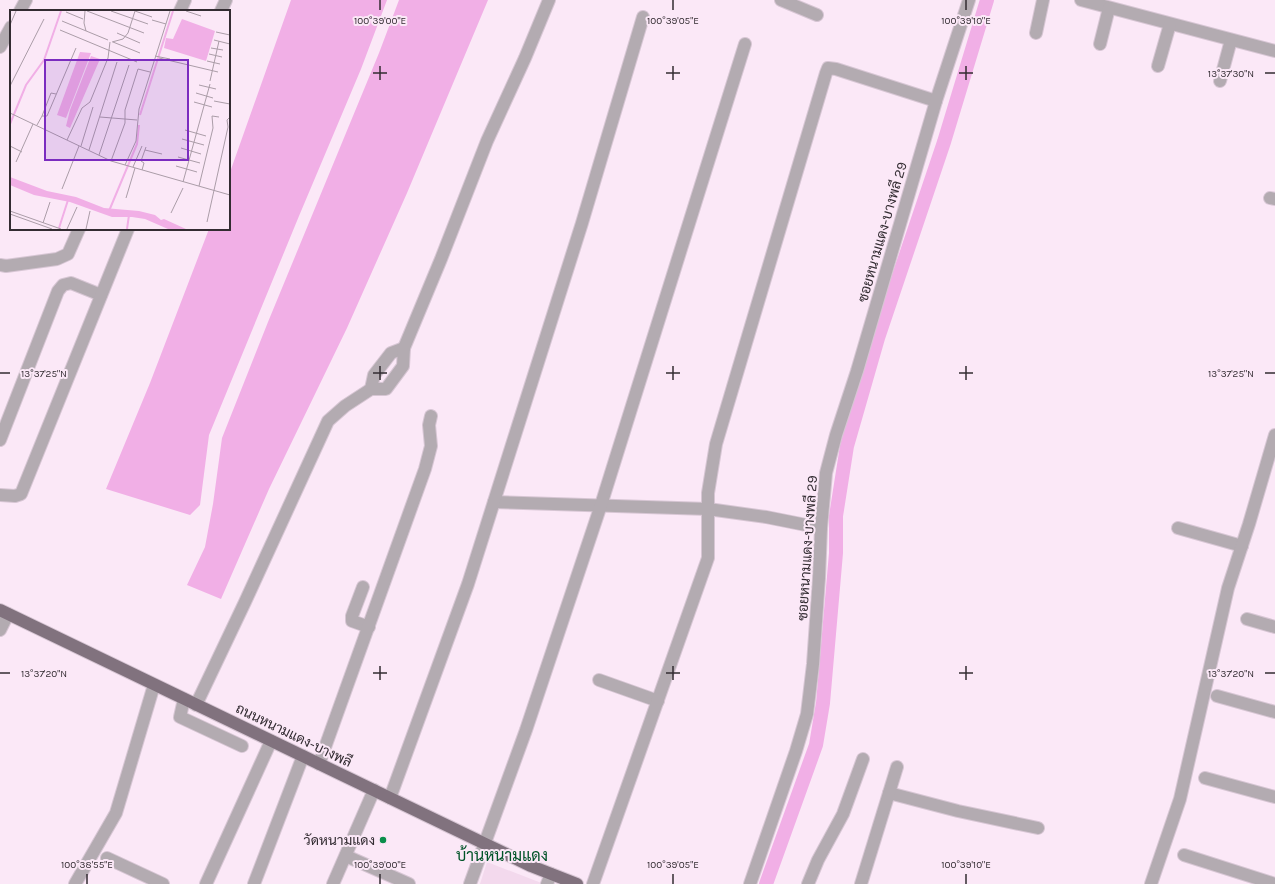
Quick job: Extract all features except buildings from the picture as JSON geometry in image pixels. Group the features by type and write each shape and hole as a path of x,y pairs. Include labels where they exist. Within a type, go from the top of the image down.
{"main road":[{"name":"ถนนหนามแดง-บางพลี","path":"4,612 531,866 549,879 577,884"}],"street":[{"path":"21,10 26,0"},
{"path":"180,10 185,0"},
{"path":"221,10 226,0"},
{"path":"196,705 328,421 345,406 371,389 386,389 403,366 404,348 441,260 487,141 525,58 549,0"},
{"path":"781,0 817,15"},
{"name":"ซอยหนามแดง-บางพลี 29","path":"750,884 796,751 807,714 816,629 821,528 826,473 836,434 857,371 936,101 969,0"},
{"path":"1036,33 1043,0"},
{"path":"1081,0 1275,51"},
{"path":"1100,44 1109,8"},
{"path":"390,798 468,584 582,223 643,17"},
{"path":"1158,66 1170,24"},
{"path":"0,47 10,29"},
{"path":"1220,81 1231,40"},
{"path":"470,884 526,730 601,505 745,44"},
{"path":"593,884 708,558 708,493 716,444 828,68 836,69 936,101"},
{"path":"0,265 6,266 57,260 68,254 79,230"},
{"path":"0,495 15,496 21,494 128,230"},
{"path":"0,440 58,291 63,285 72,283 101,295"},
{"path":"371,389 374,375 391,353 404,348"},
{"path":"319,764 425,469 431,446 429,425 431,416"},
{"path":"1151,884 1180,799 1214,644 1228,588 1275,435"},
{"path":"494,502 708,509 766,517 821,528"},
{"path":"1178,528 1242,546"},
{"path":"363,587 352,616 352,621 369,627"},
{"path":"0,630 4,612"},
{"path":"1248,619 1275,627"},
{"path":"599,680 658,701"},
{"path":"75,884 116,813 154,684"},
{"path":"1217,696 1275,712"},
{"path":"184,699 180,717 242,746"},
{"path":"206,884 271,741"},
{"path":"254,884 303,756"},
{"path":"808,884 818,860 843,814 863,759"},
{"path":"861,884 897,767"},
{"path":"1205,778 1275,797"},
{"path":"333,884 374,790"},
{"path":"889,793 958,811 1038,828"},
{"path":"346,856 409,884"},
{"path":"1184,856 1275,883"},
{"path":"107,858 163,884"}],"shaded area":[{"path":"291,0 387,0 361,69 209,435 200,505 190,515 106,489 150,383 209,230 230,230 230,172"},
{"path":"399,0 488,0 407,193 347,328 269,489 221,599 187,585 205,547 213,504 222,438 268,322 379,53"},
{"path":"487,862 544,884 480,884"}],"waterway":[{"path":"766,884 816,745 823,703 836,553 836,516 847,446 878,338 944,142 987,0"}],"place":[{"name":"วัดหนามแดง","path":"383,840"}],"district":[{"name":"บ้านหนามแดง","path":"502,855"}]}
